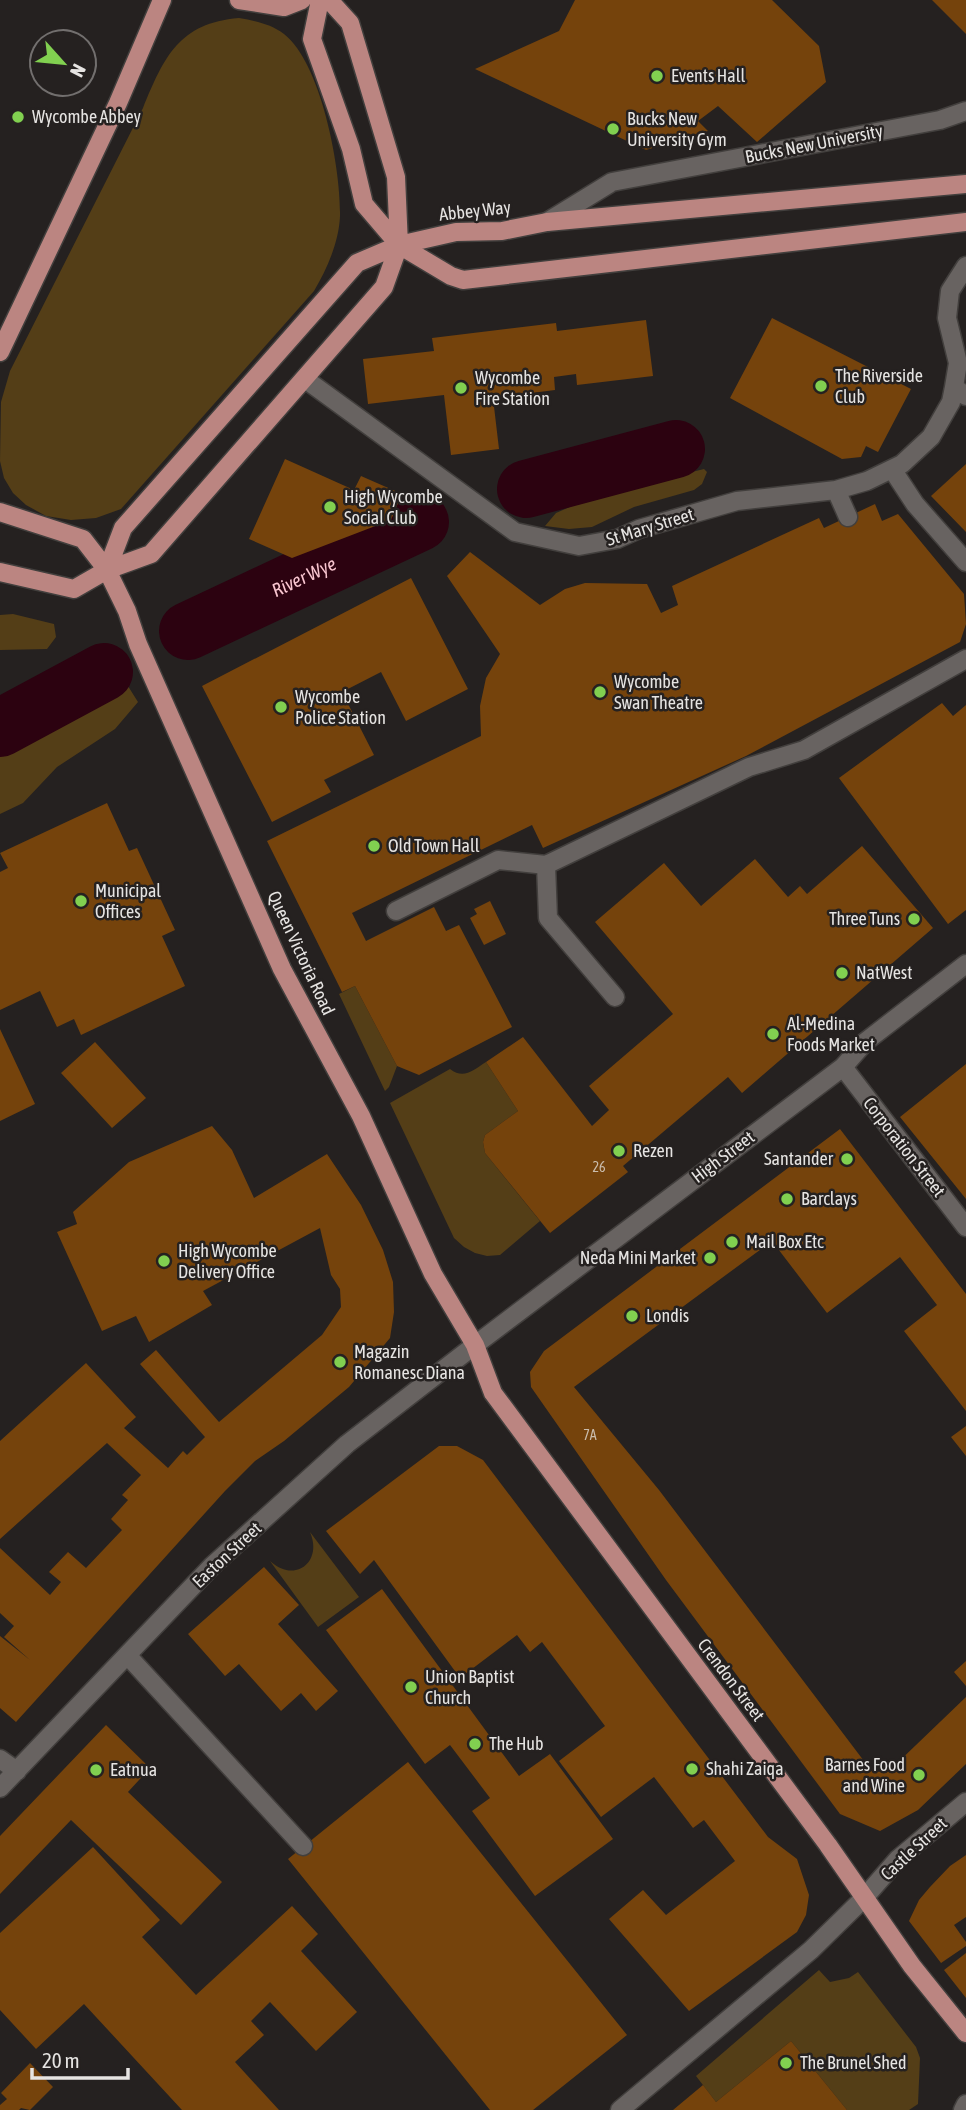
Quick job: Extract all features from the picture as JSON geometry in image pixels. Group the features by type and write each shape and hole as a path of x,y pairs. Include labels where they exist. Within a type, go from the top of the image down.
{"main road":[{"path":"1,346 118,103 162,0"},
{"path":"239,0 284,7 302,0"},
{"path":"320,0 312,39 351,149 364,204 399,244 451,276 463,280 966,222"},
{"path":"0,572 74,589 107,570 151,554 384,287 399,244 396,177 350,23 328,0"},
{"name":"Abbey Way","path":"107,570 123,528 357,263 399,244 456,232 502,232 547,222 962,183"},
{"name":"Queen Victoria Road","path":"0,512 83,539 107,570 282,969 361,1116 433,1274 475,1345"},
{"name":"Crendon Street","path":"475,1345 493,1393 502,1408 828,1845 912,1966 966,2033"}],"street":[{"name":"Bucks New University","path":"547,222 612,182 940,120 966,111"},
{"name":"St Mary Street","path":"305,379 515,532 579,546 617,539 639,529 737,501 836,490 902,464 931,437 951,402 960,392 958,363 947,318 950,291 966,266"},
{"path":"892,469 915,504 966,562"},
{"path":"836,490 848,517"},
{"path":"396,911 498,860 545,865 749,767 804,750 966,659"},
{"path":"545,865 548,918 615,997"},
{"name":"High Street","path":"475,1345 843,1067 865,1042 966,964"},
{"name":"Corporation Street","path":"843,1067 966,1227"},
{"name":"Easton Street","path":"0,1788 212,1566 347,1444 475,1345"},
{"path":"127,1655 303,1846"},
{"path":"0,1759 17,1771"},
{"name":"Castle Street","path":"620,2110 811,1950 864,1898 898,1859 966,1802"}],"shaded area":[{"path":"239,18 269,25 284,34 309,69 319,93 333,146 339,196 339,226 332,255 314,291 121,509 96,518 71,520 46,516 26,505 13,493 4,478 0,461 1,402 10,371 167,58 188,35 202,27"},
{"path":"704,469 707,472 702,484 694,490 634,507 592,527 569,529 545,526 556,513 572,506 574,501"},
{"path":"13,614 54,624 56,637 47,649 0,650 0,615"},
{"path":"121,675 138,702 115,729 57,767 23,803 0,814 0,735 87,687"},
{"path":"355,986 397,1066 385,1091 339,994"},
{"path":"486,1062 518,1111 485,1135 485,1153 540,1221 500,1255 487,1256 464,1247 454,1238 390,1103 450,1069 464,1074"},
{"path":"310,1532 359,1597 318,1627 270,1561 279,1568 289,1570 304,1566 313,1552"},
{"path":"819,1970 830,1982 849,1978 858,1972 916,2047 920,2058 918,2104 909,2110 847,2110 791,2041 716,2102 696,2076"}],"building":[{"name":"Events Hall","path":"575,0 772,0 819,46 826,82 757,142 718,106 698,121 708,131 646,150 475,69 559,31"},
{"path":"932,0 966,0 966,34"},
{"name":"The Riverside Club","path":"772,318 911,389 878,452 866,446 861,457 842,459 730,398"},
{"name":"Wycombe Fire Station","path":"646,320 653,376 577,385 576,374 554,377 555,390 493,398 499,449 451,455 444,395 368,404 363,359 434,351 432,338 556,323 557,331"},
{"name":"High Wycombe Social Club","path":"285,459 354,490 361,476 402,494 391,520 292,558 249,539"},
{"path":"966,464 966,532 931,496"},
{"path":"875,504 882,521 898,514 964,594 966,624 960,642 746,756 543,848 532,825 352,913 366,941 434,907 446,931 459,925 512,1027 419,1075 397,1066 355,986 342,992 267,841 481,736 480,706 486,678 500,654 447,576 470,552 540,605 565,589 585,583 647,584 661,613 678,605 672,586 819,518 824,528"},
{"name":"Wycombe Police Station","path":"411,578 468,689 406,721 381,672 342,692 374,755 324,780 331,792 272,822 202,686"},
{"path":"942,703 953,716 966,705 966,910 948,924 839,778"},
{"name":"Municipal Offices","path":"107,803 129,851 137,848 175,930 162,936 185,986 81,1035 74,1019 57,1027 40,991 0,1010 0,872 8,868 0,853"},
{"path":"862,846 933,928 742,1093 728,1077 623,1166 628,1172 550,1233 485,1153 485,1135 518,1111 486,1062 523,1037 592,1126 609,1110 589,1086 673,1014 595,922 664,863 701,906 755,859 788,897 800,886 807,894"},
{"path":"490,901 506,934 484,945 470,918 477,914 474,909"},
{"path":"0,1029 35,1104 0,1121"},
{"path":"95,1042 146,1098 112,1128 61,1073"},
{"path":"966,1064 966,1199 900,1117"},
{"path":"212,1126 232,1150 254,1198 327,1154 361,1205 383,1250 393,1282 394,1312 390,1338 349,1387 284,1441 255,1461 225,1491 16,1722 0,1708 0,1636 30,1660 4,1637 14,1626 0,1613 0,1548 50,1595 61,1582 49,1572 68,1552 86,1568 122,1530 111,1519 128,1500 122,1495 141,1475 107,1443 0,1539 0,1441 86,1363 136,1417 124,1428 168,1468 183,1451 187,1455 205,1437 140,1364 156,1350 219,1422 322,1335 341,1307 340,1289 331,1275 320,1228 203,1291 212,1305 149,1342 136,1316 102,1331 57,1232 77,1224 73,1212 129,1162"},
{"path":"840,1129 966,1294 966,1411 904,1331 937,1305 900,1257 827,1313 772,1241 574,1387 659,1490 873,1773 891,1769 966,1697 966,1764 918,1810 880,1831 840,1814 666,1580 531,1387 530,1372 544,1351"},
{"path":"966,1426 966,1456 951,1437"},
{"path":"439,1446 457,1446 483,1460 768,1837 797,1859 809,1895 806,1915 797,1932 689,2011 609,1919 643,1890 666,1915 735,1861 704,1820 693,1828 654,1777 601,1817 559,1761 605,1726 542,1642 530,1652 517,1635 460,1678 374,1560 360,1574 326,1531"},
{"path":"264,1567 299,1605 278,1624 338,1691 316,1711 301,1693 281,1711 239,1664 225,1676 188,1634"},
{"name":"Union Baptist Church","path":"382,1589 519,1776 550,1754 613,1839 535,1896 472,1811 490,1798 450,1745 425,1764 326,1630"},
{"path":"966,1661 966,1686 954,1672"},
{"path":"106,1725 150,1768 128,1792 222,1882 181,1925 71,1820 0,1894 0,1836"},
{"path":"408,1762 627,2035 533,2110 490,2110 288,1859"},
{"path":"93,1847 160,1920 142,1937 196,1995 292,1906 318,1934 301,1951 357,2012 316,2051 270,2002 251,2021 264,2035 235,2062 279,2110 182,2110 84,2004 36,2049 0,2010 0,1933"},
{"path":"966,1855 966,1917 954,1925 966,1946 941,1963 909,1921 919,1900 930,1887 950,1866"},
{"path":"966,1953 966,1998 944,1970"},
{"name":"The Brunel Shed","path":"791,2041 847,2110 673,2110 703,2085 716,2102"},
{"path":"30,2063 53,2087 30,2110 0,2110 0,2105 7,2099 1,2093"}],"waterway":[{"name":"River Wye","path":"526,489 676,449"},
{"name":"River Wye","path":"188,631 420,522"},
{"name":"River Wye","path":"0,728 104,672"}],"place":[{"name":"Events Hall","path":"657,76"},
{"name":"Wycombe Abbey","path":"18,117"},
{"name":"Bucks New University Gym","path":"613,129"},
{"name":"The Riverside Club","path":"821,386"},
{"name":"Wycombe Fire Station","path":"461,388"},
{"name":"High Wycombe Social Club","path":"330,507"},
{"name":"Wycombe Swan Theatre","path":"600,692"},
{"name":"Wycombe Police Station","path":"281,707"},
{"name":"Old Town Hall","path":"374,846"},
{"name":"Municipal Offices","path":"81,901"},
{"name":"Three Tuns","path":"914,919"},
{"name":"NatWest","path":"842,973"},
{"name":"Al-Medina Foods Market","path":"773,1034"},
{"name":"Rezen","path":"619,1151"},
{"name":"Santander","path":"847,1159"},
{"name":"Barclays","path":"787,1199"},
{"name":"Mail Box Etc","path":"732,1242"},
{"name":"Neda Mini Market","path":"710,1258"},
{"name":"High Wycombe Delivery Office","path":"164,1261"},
{"name":"Londis","path":"632,1316"},
{"name":"Magazin Romanesc Diana","path":"340,1362"},
{"name":"Union Baptist Church","path":"411,1687"},
{"name":"The Hub","path":"475,1744"},
{"name":"Shahi Zaiqa","path":"692,1769"},
{"name":"Eatnua","path":"96,1770"},
{"name":"Barnes Food and Wine","path":"919,1775"},
{"name":"The Brunel Shed","path":"786,2063"}]}
